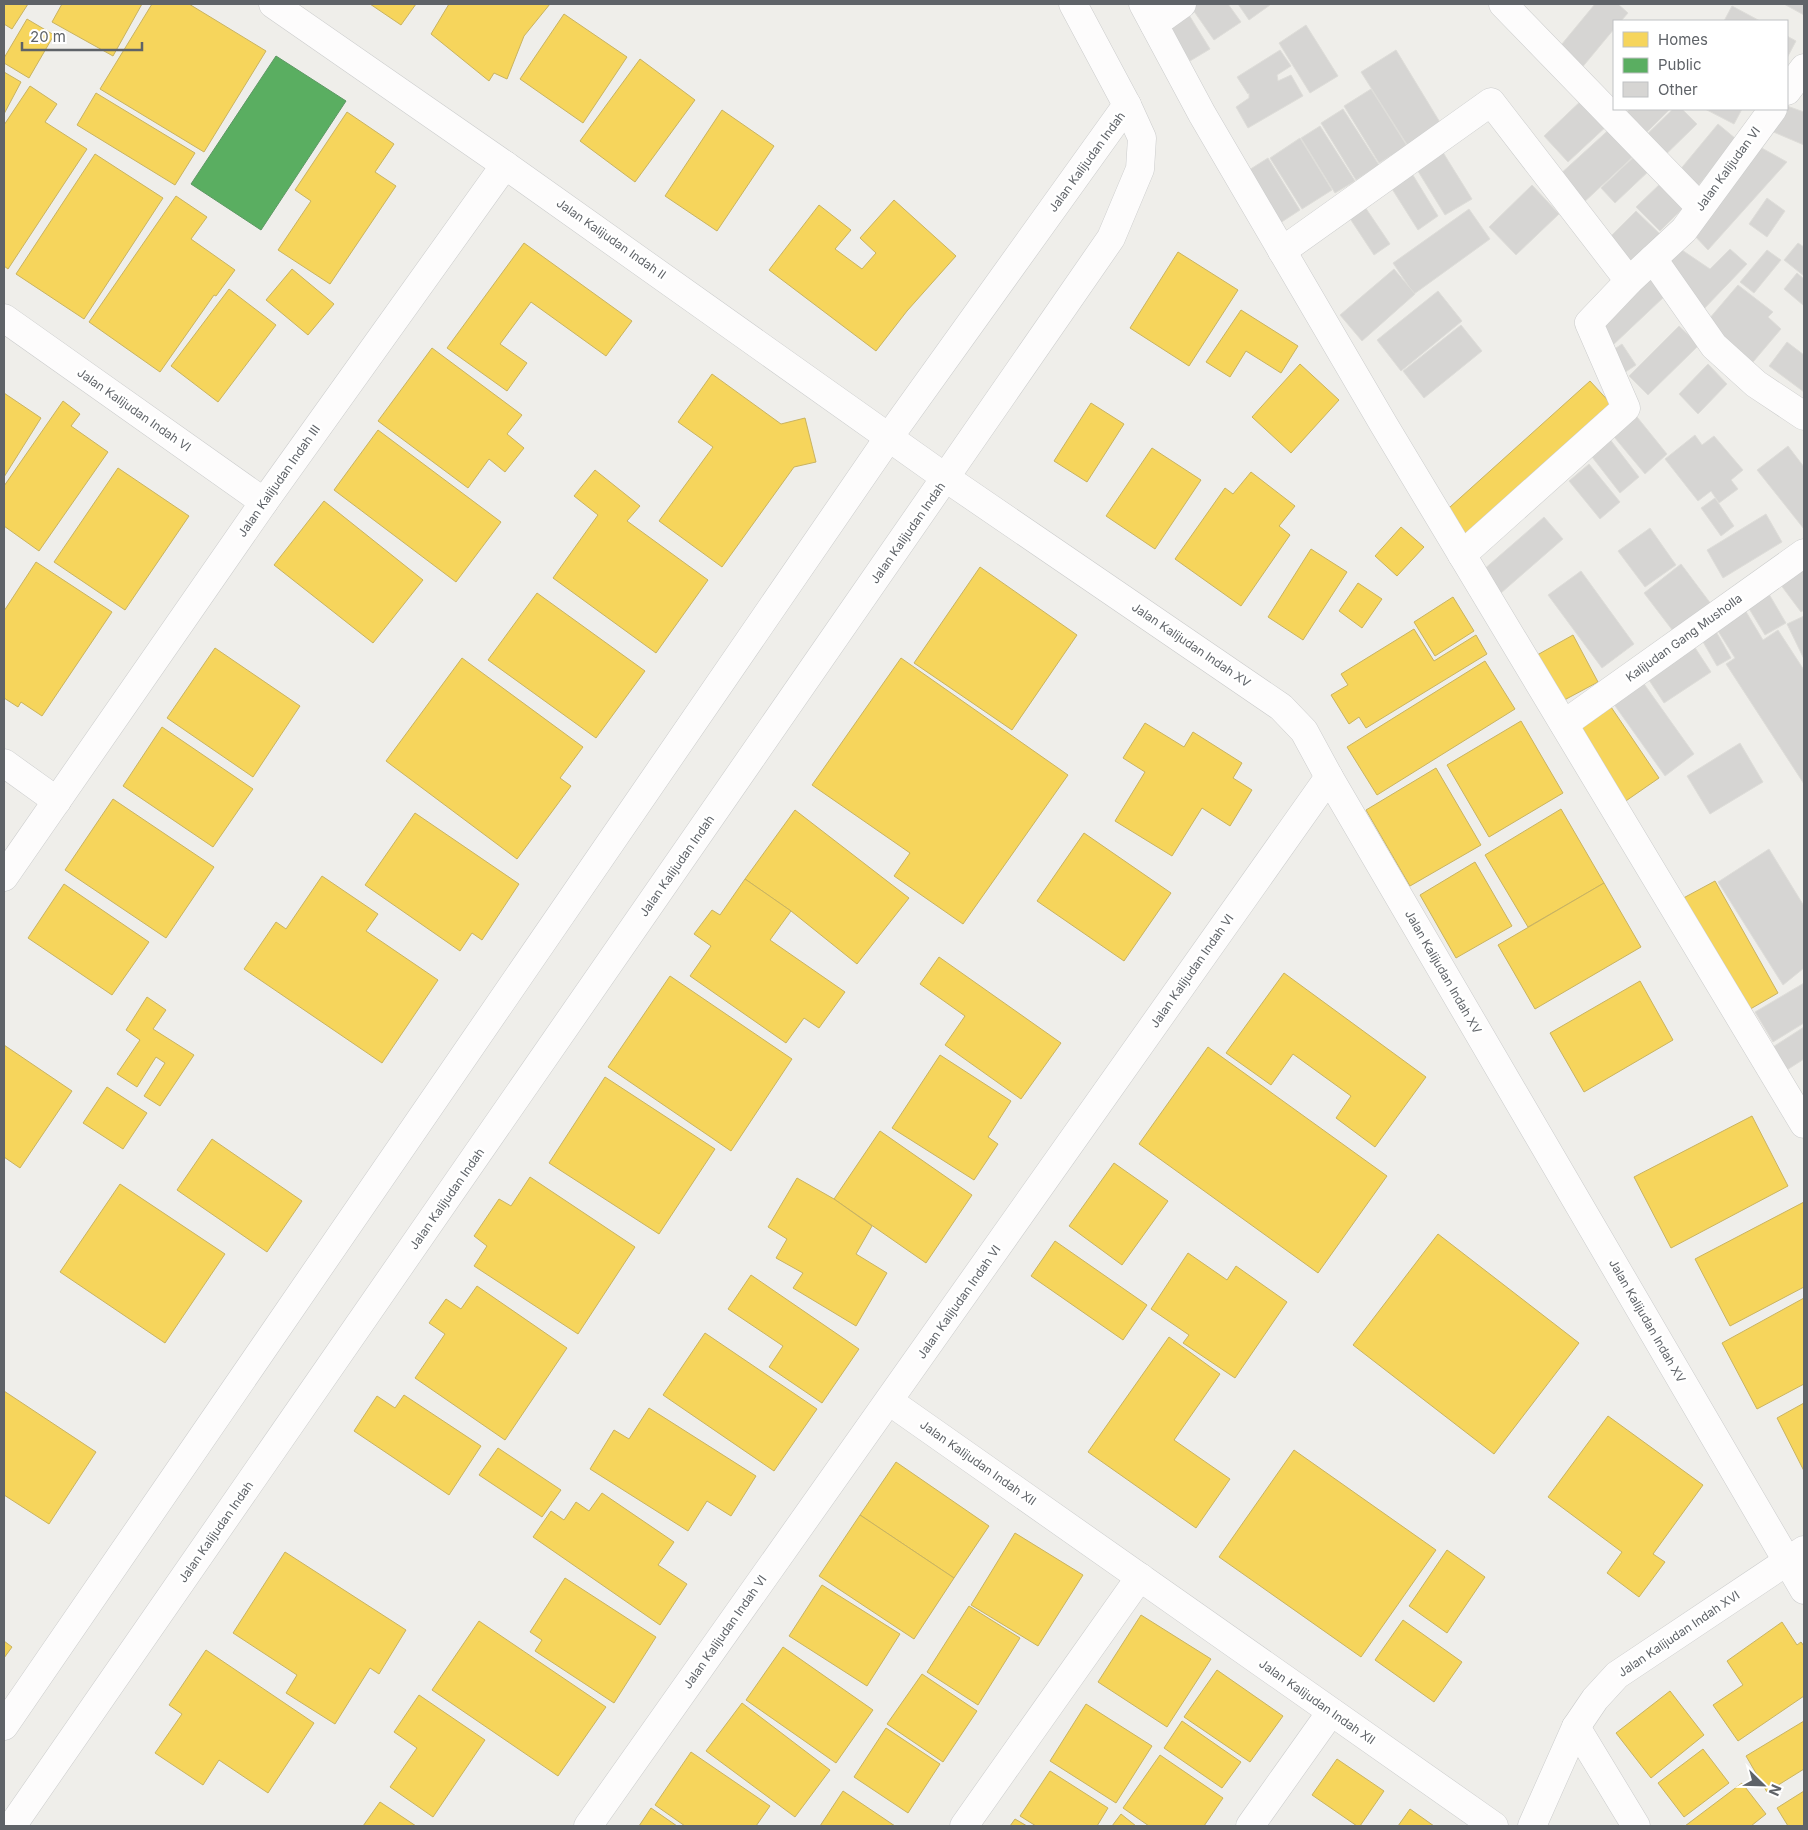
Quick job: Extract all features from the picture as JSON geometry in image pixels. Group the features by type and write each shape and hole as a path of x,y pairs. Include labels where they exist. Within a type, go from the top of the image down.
{"street":[{"name":"Jalan Kalijudan Indah II","path":"273,4 505,165 946,478"},
{"path":"1073,4 1128,105"},
{"path":"1182,4 1149,14 1202,114 1462,555 1804,1124"},
{"path":"1503,4 1700,208"},
{"path":"1788,90 1804,68"},
{"path":"1282,251 1491,102 1629,281"},
{"name":"Jalan Kalijudan Indah","path":"4,1726 889,437 1128,105"},
{"name":"Jalan Kalijudan Indah","path":"12,1826 1111,238 1140,170 1142,138 1128,105"},
{"name":"Jalan Kalijudan VI","path":"1462,555 1626,408 1589,323 1629,281 1684,230 1772,110"},
{"name":"Jalan Kalijudan Indah III","path":"4,878 264,502 505,165"},
{"path":"1652,260 1714,346 1756,384 1804,416"},
{"name":"Jalan Kalijudan Indah VI","path":"4,318 264,502"},
{"name":"Jalan Kalijudan Indah XV","path":"946,478 1281,706 1304,731 1329,777 1795,1556 1804,1590"},
{"name":"Kalijudan Gang Musholla","path":"1564,724 1804,553"},
{"path":"4,763 57,800"},
{"name":"Jalan Kalijudan Indah VI","path":"588,1826 1329,777"},
{"name":"Jalan Kalijudan Indah XII","path":"889,1401 1494,1826"},
{"name":"Jalan Kalijudan Indah XVI","path":"1532,1826 1576,1727 1595,1699 1617,1675 1795,1556"},
{"path":"964,1826 1140,1577"},
{"path":"1250,1826 1331,1712"},
{"path":"1576,1727 1636,1826"}],"building: Homes":[{"path":"4,4 28,4 12,29 4,24"},
{"path":"62,4 142,4 113,56 52,22"},
{"path":"152,4 189,4 266,51 204,152 100,89"},
{"path":"370,4 416,4 401,25"},
{"path":"449,4 550,4 524,36 507,79 494,73 489,81 431,34"},
{"path":"564,14 627,57 583,123 520,79"},
{"path":"27,19 54,35 29,78 4,63 4,58"},
{"path":"640,59 695,100 635,182 580,141"},
{"path":"4,72 21,82 4,114"},
{"path":"30,86 57,104 45,122 87,149 8,269 4,266 4,125"},
{"path":"96,93 195,153 175,185 77,125"},
{"path":"722,110 774,146 717,231 665,196"},
{"path":"347,112 394,144 375,172 396,186 330,284 278,250 311,201 295,190"},
{"path":"95,154 163,198 84,319 16,274"},
{"path":"176,196 207,217 191,239 235,270 216,296 214,295 160,372 89,322"},
{"path":"894,200 956,256 907,311 876,351 769,270 819,205 851,230 835,249 862,269 876,253 860,238"},
{"path":"524,243 632,321 606,356 531,302 500,344 527,363 507,391 447,348"},
{"path":"1178,252 1238,290 1189,366 1130,328"},
{"path":"292,269 334,304 308,335 266,300"},
{"path":"229,289 276,325 218,402 171,366"},
{"path":"1241,310 1298,346 1281,373 1246,351 1230,377 1206,362"},
{"path":"432,348 522,415 507,434 524,448 505,472 489,459 468,488 378,421"},
{"path":"1300,364 1339,400 1291,453 1252,417"},
{"path":"712,374 781,424 805,418 816,462 794,467 722,567 659,521 713,447 678,422"},
{"path":"1590,381 1614,407 1464,543 1440,516"},
{"path":"4,393 41,418 4,477"},
{"path":"63,401 80,414 71,426 108,452 39,551 4,526 4,486"},
{"path":"1091,403 1124,424 1087,482 1054,461"},
{"path":"378,430 501,522 456,582 334,490"},
{"path":"1152,448 1201,480 1155,549 1106,516"},
{"path":"118,468 189,516 125,610 54,562"},
{"path":"595,470 640,506 627,521 708,580 656,653 553,578 598,515 574,496"},
{"path":"1251,472 1295,506 1279,526 1290,535 1241,606 1175,559 1225,488 1233,494"},
{"path":"324,501 423,580 373,643 274,565"},
{"path":"1401,527 1424,547 1397,576 1375,556"},
{"path":"1311,549 1347,572 1303,640 1268,617"},
{"path":"36,562 112,612 42,716 21,702 18,707 4,698 4,611"},
{"path":"980,567 1077,635 1012,730 914,663"},
{"path":"1358,583 1382,599 1362,628 1339,611"},
{"path":"537,593 645,671 596,738 488,660"},
{"path":"1453,597 1474,631 1435,656 1414,622"},
{"path":"1414,629 1434,661 1476,635 1487,654 1366,728 1359,717 1349,724 1331,695 1348,685 1341,674"},
{"path":"1573,635 1598,682 1555,705 1530,659"},
{"path":"215,648 300,706 253,777 167,718"},
{"path":"462,658 583,747 560,778 571,786 517,859 386,761"},
{"path":"901,658 1068,775 963,924 894,876 910,853 812,785"},
{"path":"1485,661 1515,709 1377,795 1347,747"},
{"path":"1609,704 1659,778 1620,805 1569,731"},
{"path":"1521,721 1563,793 1489,837 1447,765"},
{"path":"1145,723 1184,747 1193,732 1242,763 1233,778 1252,790 1230,826 1202,808 1172,856 1115,821 1145,772 1123,758"},
{"path":"162,727 253,789 213,847 123,786"},
{"path":"1436,768 1481,845 1410,886 1366,810"},
{"path":"113,799 214,867 166,938 65,870"},
{"path":"1561,809 1604,883 1528,927 1485,855"},
{"path":"795,810 909,898 857,964 791,911 745,879"},
{"path":"415,813 519,884 482,940 472,933 460,951 365,885"},
{"path":"1084,833 1171,893 1124,961 1037,901"},
{"path":"1475,862 1512,926 1456,958 1420,895"},
{"path":"322,876 378,914 366,931 438,980 382,1063 244,969 276,922 286,929"},
{"path":"745,879 791,911 770,940 845,992 819,1028 804,1018 786,1043 690,976 711,946 694,934 712,910 720,915"},
{"path":"1715,881 1778,993 1740,1015 1676,902"},
{"path":"1604,883 1641,947 1535,1009 1498,945"},
{"path":"64,884 149,942 112,995 28,938"},
{"path":"939,957 1061,1043 1021,1099 945,1045 965,1016 920,984"},
{"path":"1284,973 1426,1077 1375,1147 1336,1118 1351,1096 1293,1054 1271,1085 1226,1053"},
{"path":"670,976 792,1059 731,1151 608,1067"},
{"path":"1640,981 1673,1040 1584,1092 1550,1033"},
{"path":"147,997 166,1010 153,1029 194,1055 160,1106 144,1096 165,1063 156,1057 137,1087 117,1074 140,1040 126,1030"},
{"path":"4,1045 72,1091 20,1168 4,1157"},
{"path":"1208,1047 1387,1176 1318,1273 1139,1144"},
{"path":"940,1055 1011,1101 988,1137 998,1144 974,1180 892,1128"},
{"path":"605,1077 715,1149 659,1234 549,1163"},
{"path":"107,1087 147,1113 123,1149 83,1123"},
{"path":"1752,1116 1788,1186 1671,1248 1634,1177"},
{"path":"880,1131 972,1195 926,1263 834,1199"},
{"path":"212,1139 302,1201 267,1252 177,1190"},
{"path":"1114,1163 1168,1201 1122,1265 1069,1226"},
{"path":"530,1177 635,1247 578,1334 474,1266 487,1246 474,1236 499,1199 511,1206"},
{"path":"797,1178 834,1199 872,1226 856,1254 887,1273 856,1326 793,1288 803,1273 776,1258 787,1239 768,1227"},
{"path":"120,1184 225,1254 165,1343 60,1272"},
{"path":"1804,1202 1804,1287 1730,1326 1695,1259"},
{"path":"1438,1234 1579,1343 1494,1454 1353,1345"},
{"path":"1055,1241 1147,1305 1123,1340 1031,1276"},
{"path":"1188,1253 1227,1280 1236,1266 1287,1302 1235,1378 1183,1343 1189,1335 1151,1309"},
{"path":"751,1275 859,1349 822,1403 769,1367 783,1346 728,1309"},
{"path":"477,1286 567,1348 505,1440 415,1378 445,1334 429,1323 446,1299 461,1309"},
{"path":"1804,1298 1804,1384 1757,1409 1722,1343"},
{"path":"705,1333 817,1409 774,1471 663,1395"},
{"path":"1169,1337 1220,1374 1174,1440 1230,1479 1196,1528 1088,1452"},
{"path":"4,1391 96,1452 49,1524 4,1495"},
{"path":"404,1395 481,1446 449,1495 354,1431 377,1396 395,1408"},
{"path":"1804,1403 1804,1471 1777,1418"},
{"path":"649,1408 756,1476 731,1516 707,1501 688,1531 590,1469 614,1430 629,1439"},
{"path":"1608,1416 1703,1485 1653,1554 1665,1562 1639,1597 1607,1573 1622,1552 1548,1497"},
{"path":"498,1448 561,1490 542,1517 479,1475"},
{"path":"1294,1450 1436,1550 1361,1657 1219,1557"},
{"path":"896,1462 989,1526 954,1578 860,1515"},
{"path":"602,1493 674,1542 658,1565 687,1584 660,1625 533,1537 551,1511 564,1520 576,1502 589,1511"},
{"path":"860,1515 954,1578 914,1639 819,1576"},
{"path":"1015,1533 1083,1575 1038,1646 971,1605"},
{"path":"1447,1550 1485,1577 1447,1633 1409,1606"},
{"path":"285,1552 406,1630 379,1674 370,1668 335,1724 286,1693 297,1675 233,1633"},
{"path":"565,1578 656,1637 614,1703 535,1651 542,1640 530,1632"},
{"path":"822,1585 900,1634 867,1686 789,1636"},
{"path":"969,1606 1020,1638 978,1705 927,1672"},
{"path":"1141,1615 1211,1659 1167,1727 1098,1682"},
{"path":"1403,1620 1462,1662 1434,1702 1375,1660"},
{"path":"479,1621 606,1707 558,1776 432,1690"},
{"path":"1782,1622 1797,1645 1801,1642 1804,1646 1804,1696 1738,1741 1713,1705 1743,1685 1727,1661"},
{"path":"4,1641 12,1647 4,1658"},
{"path":"783,1647 873,1710 836,1763 746,1700"},
{"path":"206,1650 314,1723 268,1793 219,1760 203,1785 155,1753 182,1714 169,1705"},
{"path":"1217,1670 1283,1716 1250,1762 1184,1717"},
{"path":"922,1674 977,1711 943,1762 887,1724"},
{"path":"1670,1691 1704,1735 1651,1778 1616,1733"},
{"path":"419,1695 485,1740 433,1817 390,1787 417,1748 394,1732"},
{"path":"742,1703 830,1770 795,1817 706,1751"},
{"path":"1086,1704 1152,1746 1116,1803 1050,1761"},
{"path":"1182,1721 1241,1762 1222,1788 1164,1748"},
{"path":"1804,1721 1804,1769 1767,1792 1746,1756"},
{"path":"886,1728 940,1764 908,1813 854,1777"},
{"path":"1703,1749 1729,1783 1684,1817 1658,1783"},
{"path":"691,1752 770,1806 756,1826 685,1826 655,1805"},
{"path":"1160,1755 1223,1798 1204,1826 1149,1826 1123,1808"},
{"path":"1337,1759 1384,1791 1360,1826 1357,1826 1312,1795"},
{"path":"1050,1771 1108,1808 1097,1826 1036,1826 1020,1816"},
{"path":"1742,1783 1766,1814 1751,1826 1685,1826"},
{"path":"843,1791 895,1826 820,1826"},
{"path":"1804,1791 1804,1826 1788,1826 1777,1808"},
{"path":"380,1802 416,1826 363,1826"},
{"path":"651,1808 677,1826 639,1826"},
{"path":"1410,1809 1434,1826 1398,1826"},
{"path":"1121,1814 1136,1826 1112,1826"},
{"path":"1015,1819 1027,1826 1010,1826"}],"building: Public":[{"path":"276,56 346,101 261,230 191,184"}],"building: Other":[{"path":"1197,4 1228,4 1241,22 1214,40 1191,7"},
{"path":"1238,4 1269,4 1270,5 1249,20"},
{"path":"1595,4 1618,4 1628,13 1622,20 1613,20 1613,30 1580,70 1557,50"},
{"path":"1784,4 1804,4 1804,15"},
{"path":"1732,6 1758,20 1725,20"},
{"path":"1189,15 1210,49 1190,61 1169,28"},
{"path":"1306,25 1338,76 1310,93 1279,43"},
{"path":"1788,37 1796,41 1788,56"},
{"path":"1280,50 1291,66 1277,75 1278,81 1291,75 1303,96 1248,128 1236,107 1249,98 1249,93 1237,77"},
{"path":"1396,50 1441,124 1408,146 1361,72"},
{"path":"1371,89 1407,146 1379,163 1344,106"},
{"path":"1585,97 1610,123 1568,162 1544,136"},
{"path":"1788,106 1804,112 1804,145 1764,128 1781,110 1788,110"},
{"path":"1343,109 1379,165 1356,180 1321,123"},
{"path":"1629,110 1669,110 1639,140 1619,120"},
{"path":"1672,110 1683,110 1697,124 1657,163 1638,143"},
{"path":"1707,110 1741,110 1734,124"},
{"path":"1718,124 1736,139 1693,192 1674,177"},
{"path":"1614,125 1638,152 1582,204 1557,177"},
{"path":"1320,126 1355,181 1335,193 1301,138"},
{"path":"1300,138 1332,190 1302,209 1270,158"},
{"path":"1439,146 1472,199 1445,215 1413,163"},
{"path":"1760,147 1787,162 1708,250 1693,234"},
{"path":"1638,153 1652,168 1615,203 1601,188"},
{"path":"1268,158 1300,210 1274,227 1241,175"},
{"path":"1408,167 1438,216 1418,230 1387,181"},
{"path":"1662,182 1685,206 1660,231 1636,207"},
{"path":"1532,185 1559,214 1516,255 1489,227"},
{"path":"1767,198 1785,211 1767,237 1749,224"},
{"path":"1363,204 1390,244 1374,255 1347,214"},
{"path":"1469,209 1490,239 1414,294 1393,263"},
{"path":"1636,211 1662,236 1630,269 1604,243"},
{"path":"1798,243 1804,247 1804,276 1784,260"},
{"path":"1679,248 1710,269 1730,249 1747,264 1700,313 1661,260"},
{"path":"1767,250 1781,260 1754,293 1740,282"},
{"path":"1394,269 1415,294 1362,341 1340,315"},
{"path":"1646,272 1666,295 1613,345 1592,323"},
{"path":"1797,273 1804,279 1803,305 1784,289"},
{"path":"1738,285 1773,312 1768,317 1781,329 1748,368 1709,319"},
{"path":"1438,291 1462,321 1401,371 1377,340"},
{"path":"1461,325 1482,351 1424,398 1403,371"},
{"path":"1679,326 1699,345 1648,395 1629,376"},
{"path":"1787,342 1804,355 1804,392 1769,366"},
{"path":"1622,344 1636,365 1621,375 1607,354"},
{"path":"1708,364 1727,384 1698,414 1679,394"},
{"path":"1633,412 1667,454 1645,474 1610,432"},
{"path":"1695,435 1702,445 1714,436 1743,470 1731,480 1738,489 1719,503 1711,491 1698,501 1665,459"},
{"path":"1609,438 1639,477 1620,493 1589,453"},
{"path":"1788,446 1804,467 1804,529 1757,470"},
{"path":"1589,464 1620,502 1600,519 1569,481"},
{"path":"1715,498 1734,526 1721,536 1701,508"},
{"path":"1766,514 1782,542 1723,578 1707,550"},
{"path":"1544,517 1563,539 1501,593 1482,571"},
{"path":"1650,528 1676,565 1645,587 1618,551"},
{"path":"1804,560 1804,610 1801,612 1777,580"},
{"path":"1681,564 1711,604 1673,631 1644,593"},
{"path":"1581,571 1634,644 1602,668 1548,595"},
{"path":"1766,589 1786,623 1765,635 1745,602"},
{"path":"1742,605 1763,640 1778,630 1804,670 1804,784 1726,664 1735,658 1713,623"},
{"path":"1804,616 1804,659 1787,624"},
{"path":"1713,626 1731,658 1717,666 1699,635"},
{"path":"1690,640 1711,672 1664,703 1643,671"},
{"path":"1642,681 1694,754 1665,776 1613,703"},
{"path":"1740,743 1763,782 1710,814 1687,776"},
{"path":"1769,849 1804,906 1804,968 1783,985 1718,882"},
{"path":"1804,983 1804,1023 1773,1042 1755,1012"},
{"path":"1804,1027 1804,1059 1779,1075 1765,1052"}]}
